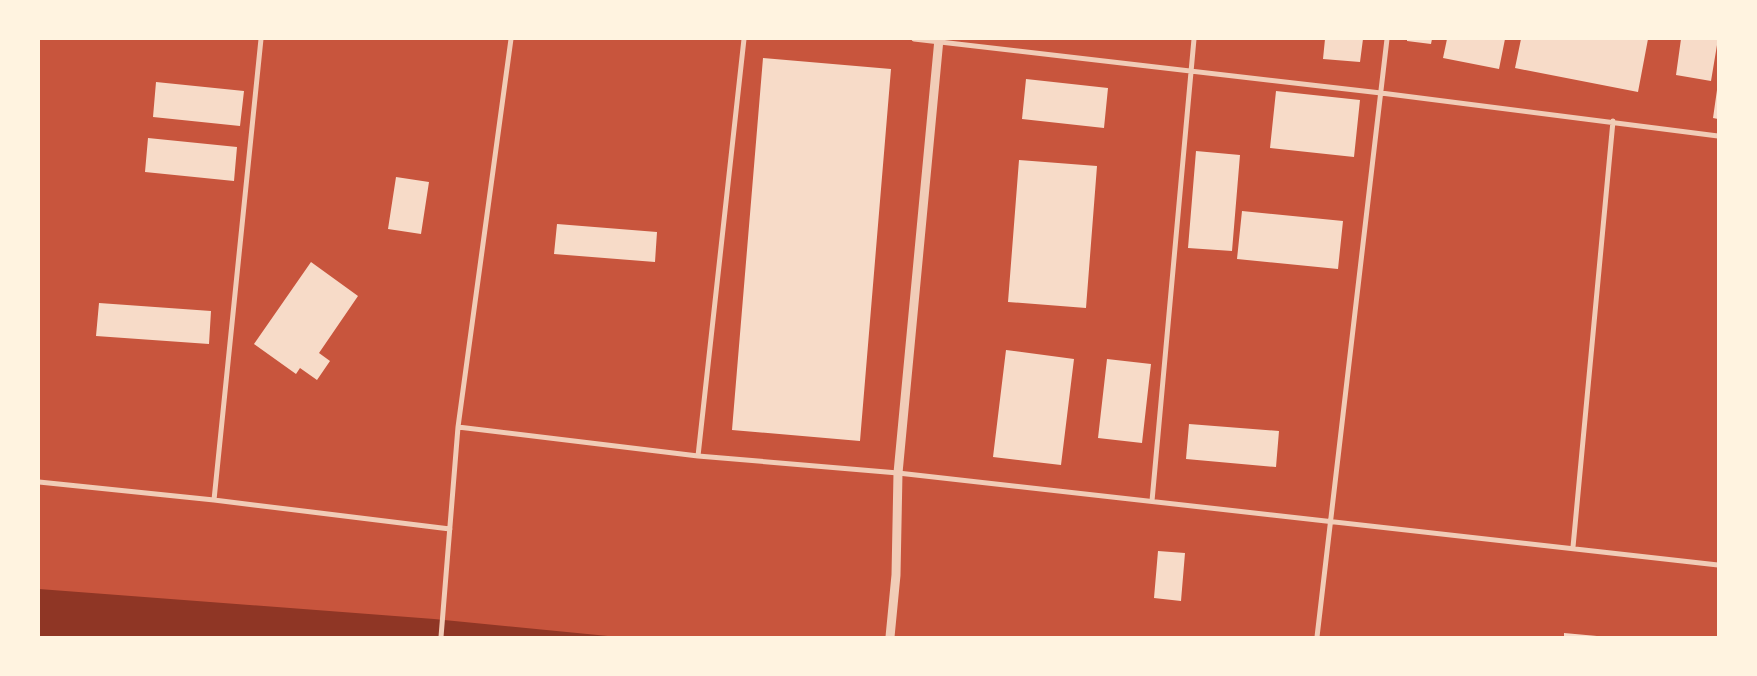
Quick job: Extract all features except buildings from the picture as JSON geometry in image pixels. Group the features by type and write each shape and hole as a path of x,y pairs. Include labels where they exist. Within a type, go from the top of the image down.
{"street":[{"path":"214,500 261,39"},
{"path":"441,637 458,427 511,39"},
{"path":"698,456 744,39"},
{"path":"914,39 939,40 1381,93 1613,121 1718,136"},
{"path":"1152,501 1194,39"},
{"path":"1317,637 1387,39"},
{"path":"890,637 896,575 898,472 939,40"},
{"path":"1573,548 1613,121"},
{"path":"458,427 698,456 898,472 1718,565"},
{"path":"39,482 214,500 450,529"}],"shaded area":[{"path":"39,589 434,619 618,637 39,637"}]}
